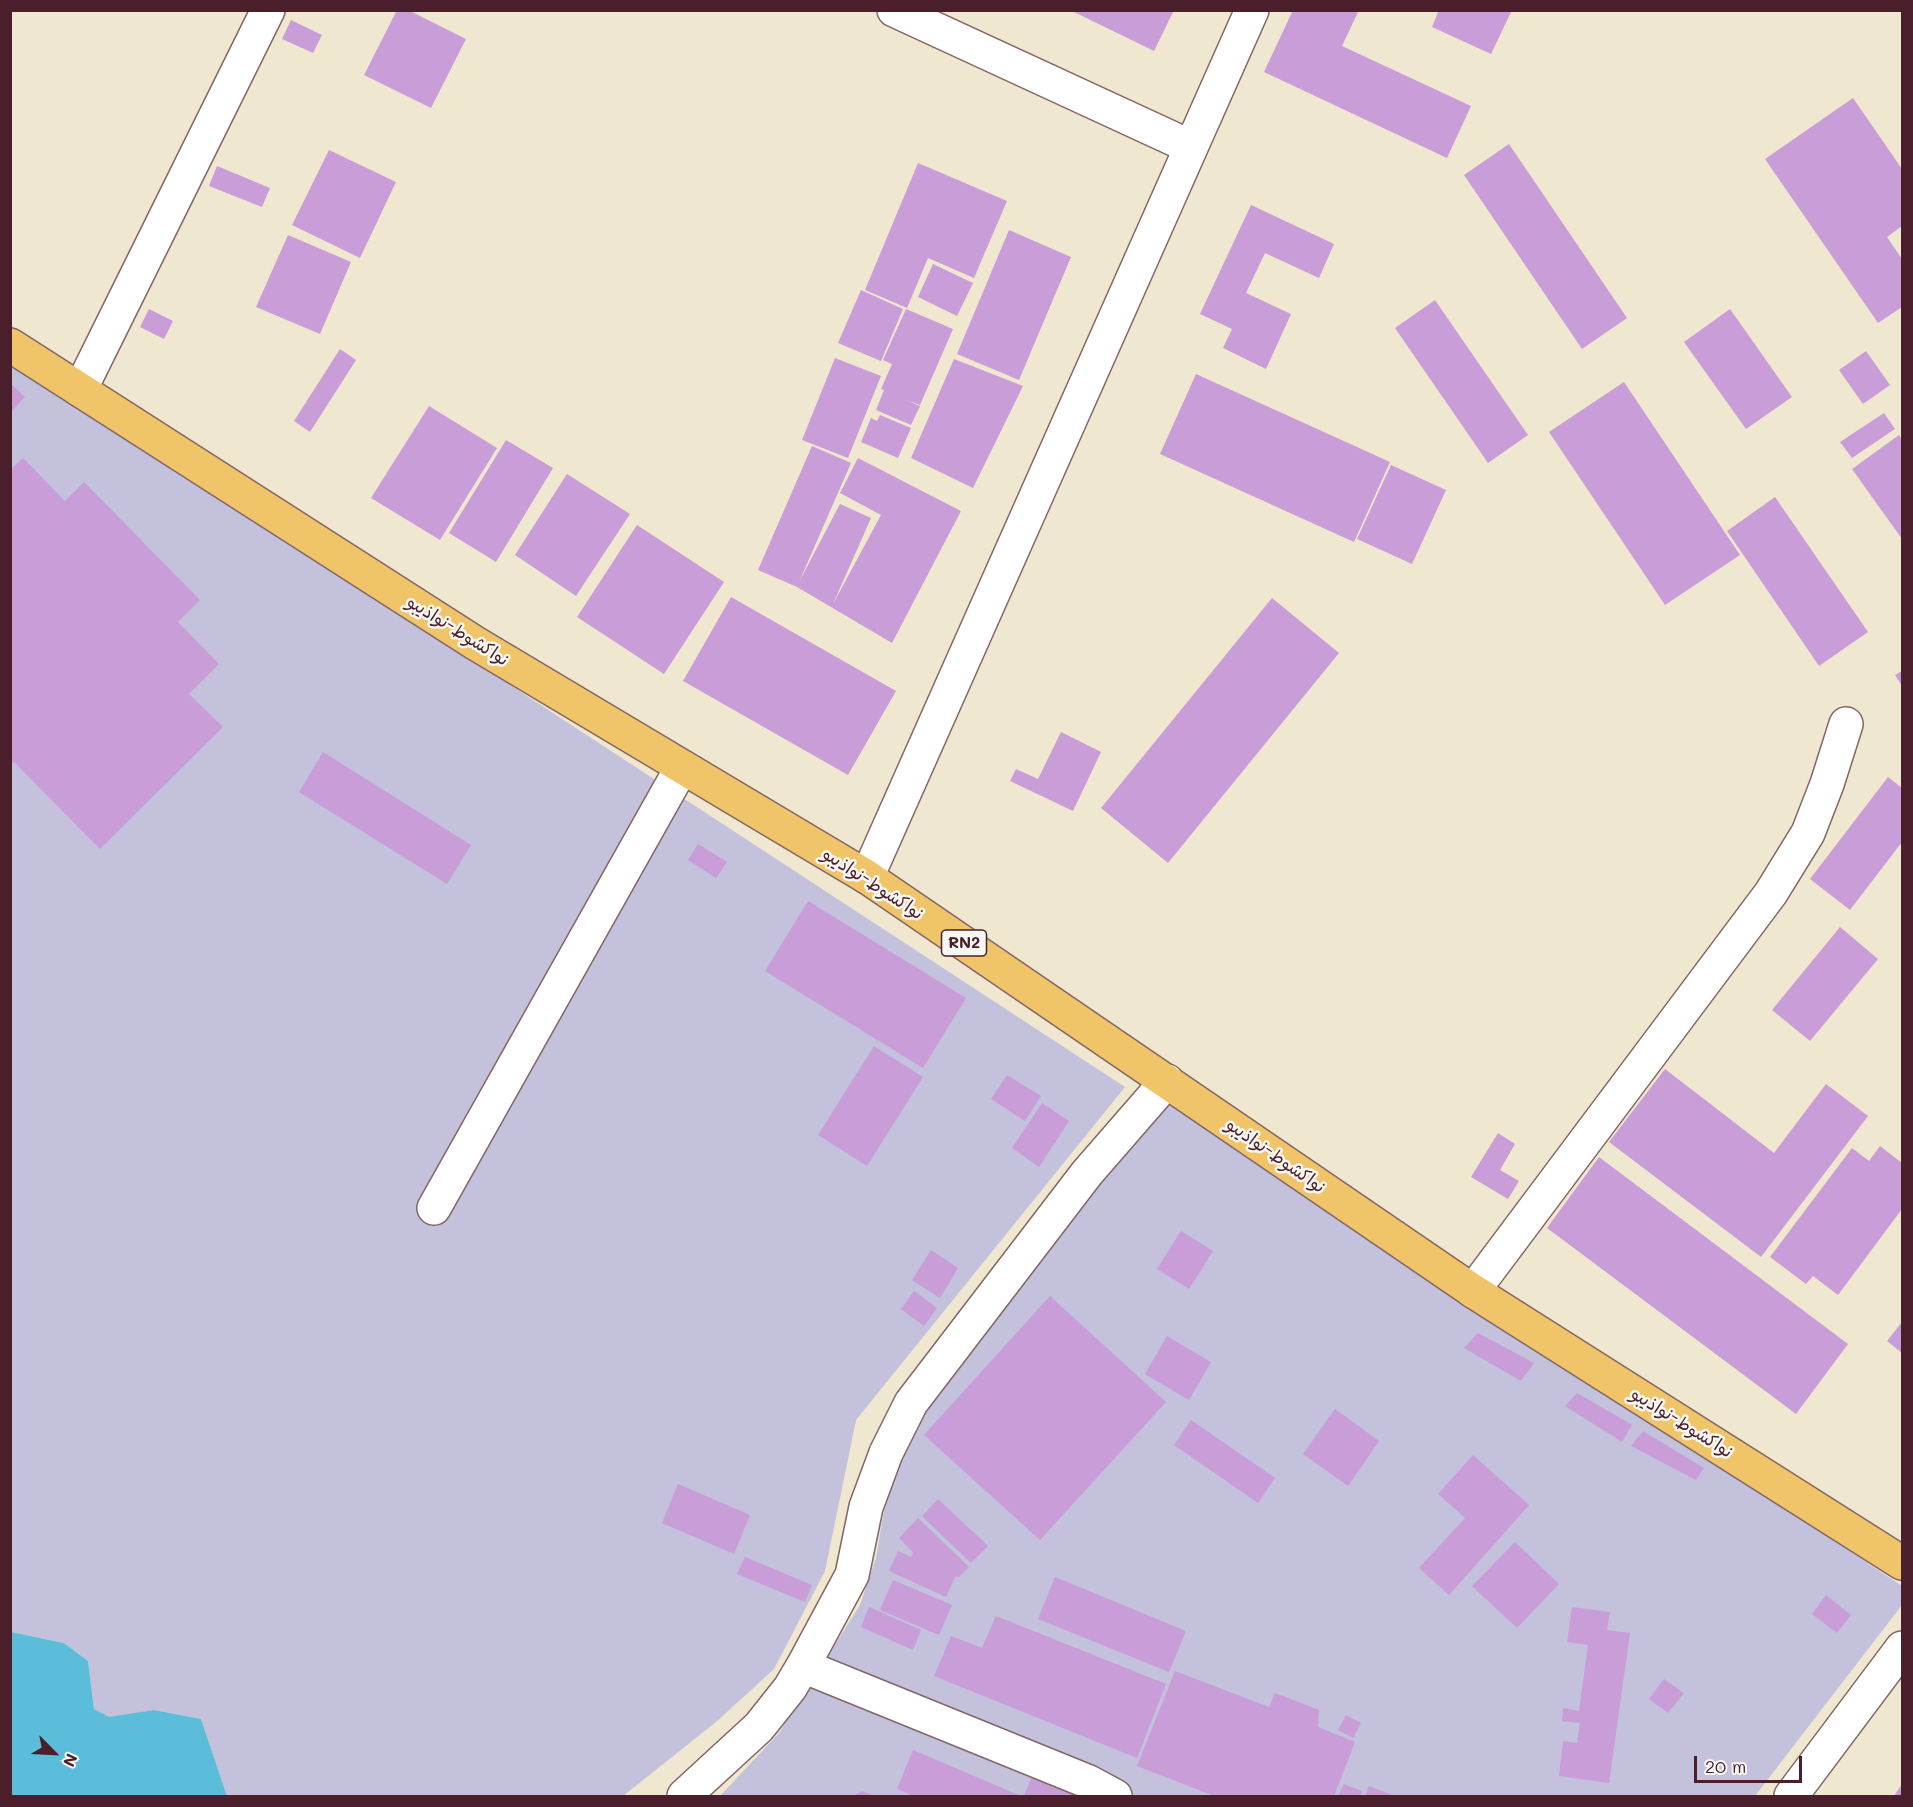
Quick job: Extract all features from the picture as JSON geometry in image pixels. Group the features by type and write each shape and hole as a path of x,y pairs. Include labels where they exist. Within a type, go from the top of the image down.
{"main road":[{"name":"نواكشوط-نواذيبو","path":"10,345 475,643 867,877 1473,1291 1902,1563"}],"street":[{"path":"80,390 268,10"},
{"path":"894,10 1191,147"},
{"path":"867,877 1252,10"},
{"path":"1473,1291 1771,893 1808,833 1827,784 1846,724"},
{"path":"434,1208 682,767"},
{"path":"684,1797 759,1727 790,1688 803,1666 852,1575 866,1507 886,1453 911,1403 1087,1173 1167,1081"},
{"path":"1791,1797 1902,1648"},
{"path":"803,1666 1089,1782 1115,1797"}],"shaded area":[{"path":"10,358 1125,1087 856,1420 825,1571 774,1669 716,1722 623,1796 227,1796 201,1719 154,1710 109,1718 94,1709 88,1661 64,1643 11,1632"},
{"path":"1169,1098 1902,1586 1902,1605 1755,1796 720,1796 779,1733 860,1605 876,1558 897,1432"}],"water":[{"path":"11,1632 64,1643 88,1661 94,1709 109,1717 154,1710 201,1719 227,1796 11,1796"}],"building":[{"path":"397,10 408,10 466,39 431,108 364,75"},
{"path":"1070,10 1174,10 1154,51"},
{"path":"1293,10 1359,10 1342,46 1471,106 1447,158 1264,72"},
{"path":"1439,10 1512,10 1491,54 1432,27"},
{"path":"291,20 322,35 313,53 282,39"},
{"path":"1853,98 1902,169 1902,226 1887,237 1902,259 1902,307 1878,323 1765,159"},
{"path":"1509,144 1627,318 1582,349 1464,175"},
{"path":"329,150 396,182 360,258 292,225"},
{"path":"918,163 1007,201 974,278 928,258 907,308 865,290"},
{"path":"217,166 270,188 262,207 209,186"},
{"path":"1251,205 1334,244 1319,278 1265,253 1246,293 1291,314 1266,369 1223,348 1232,329 1200,314"},
{"path":"1009,230 1071,257 1019,380 957,354"},
{"path":"288,235 351,262 320,334 256,307"},
{"path":"933,264 973,283 957,316 918,297"},
{"path":"861,290 903,309 881,361 838,343"},
{"path":"1435,300 1528,435 1488,463 1395,328"},
{"path":"149,309 173,321 164,339 140,327"},
{"path":"906,309 953,329 920,405 906,400 920,406 911,425 876,410 884,390 881,389 892,364 883,360"},
{"path":"1730,309 1792,397 1746,429 1684,342"},
{"path":"340,349 356,360 310,432 294,421"},
{"path":"1866,351 1890,385 1863,404 1839,370"},
{"path":"835,358 881,376 848,458 802,440"},
{"path":"954,359 1023,386 973,488 911,458"},
{"path":"1196,374 1390,462 1354,542 1160,454"},
{"path":"1624,382 1740,555 1665,605 1549,432"},
{"path":"10,383 25,397 10,413"},
{"path":"429,406 497,448 440,540 371,498"},
{"path":"1884,413 1895,429 1852,458 1840,442"},
{"path":"880,415 911,428 898,458 861,442 871,418 877,421"},
{"path":"1899,435 1902,440 1902,539 1852,469"},
{"path":"506,440 553,468 496,562 449,533"},
{"path":"812,446 851,463 799,582 840,504 871,518 833,604 881,515 840,493 858,458 961,511 892,643 797,587 758,570"},
{"path":"23,458 65,501 84,482 200,600 178,622 219,664 189,694 223,727 100,849 14,762 10,765 10,470"},
{"path":"1391,465 1446,490 1412,564 1357,539"},
{"path":"567,474 630,514 576,596 515,555"},
{"path":"1775,497 1868,632 1819,666 1727,531"},
{"path":"637,525 724,582 664,674 577,617"},
{"path":"731,597 896,691 848,775 683,681"},
{"path":"1272,598 1339,653 1168,863 1101,808"},
{"path":"1902,671 1902,686 1895,675"},
{"path":"1061,732 1101,752 1073,811 1010,781 1016,769 1038,779"},
{"path":"323,752 471,845 447,884 299,792"},
{"path":"1888,777 1902,788 1902,842 1850,910 1810,879"},
{"path":"698,844 727,862 716,878 688,860"},
{"path":"808,901 966,998 923,1068 765,971"},
{"path":"1840,927 1878,959 1810,1041 1772,1010"},
{"path":"874,1046 923,1077 867,1166 818,1135"},
{"path":"1665,1069 1774,1153 1826,1084 1868,1116 1761,1257 1609,1142"},
{"path":"1007,1075 1041,1096 1025,1121 991,1099"},
{"path":"1042,1103 1069,1121 1039,1167 1012,1148"},
{"path":"1498,1133 1515,1144 1500,1170 1519,1181 1508,1199 1471,1177"},
{"path":"1880,1146 1902,1163 1902,1209 1838,1295 1813,1276 1806,1284 1770,1257 1852,1148 1869,1161"},
{"path":"1599,1157 1848,1344 1796,1414 1547,1228"},
{"path":"1181,1231 1213,1251 1189,1289 1157,1269"},
{"path":"931,1250 958,1268 940,1298 912,1280"},
{"path":"914,1291 937,1308 924,1326 901,1309"},
{"path":"1050,1296 1166,1402 1040,1540 924,1435"},
{"path":"1902,1322 1902,1353 1887,1341"},
{"path":"1478,1333 1534,1363 1521,1381 1464,1348"},
{"path":"1167,1336 1211,1362 1189,1400 1145,1374"},
{"path":"1577,1393 1632,1425 1622,1442 1565,1406"},
{"path":"1335,1409 1379,1441 1348,1486 1303,1454"},
{"path":"1191,1420 1275,1478 1258,1503 1174,1445"},
{"path":"1643,1431 1704,1468 1696,1480 1631,1446"},
{"path":"1473,1455 1529,1505 1449,1595 1419,1568 1465,1518 1438,1494"},
{"path":"678,1484 750,1515 734,1554 662,1523"},
{"path":"938,1499 988,1546 971,1563 922,1516"},
{"path":"918,1518 969,1567 959,1577 955,1577 946,1597 889,1571 898,1551 911,1557 913,1552 899,1538"},
{"path":"1515,1542 1559,1584 1517,1628 1472,1586"},
{"path":"745,1557 812,1585 805,1602 737,1574"},
{"path":"1055,1577 1186,1631 1169,1672 1038,1619"},
{"path":"893,1580 952,1605 939,1635 880,1610"},
{"path":"1826,1595 1851,1615 1837,1633 1812,1614"},
{"path":"869,1607 921,1630 913,1650 861,1627"},
{"path":"1572,1607 1610,1612 1607,1630 1630,1633 1609,1783 1559,1776 1563,1741 1577,1743 1580,1723 1562,1721 1563,1708 1579,1711 1588,1645 1567,1642"},
{"path":"996,1616 1166,1684 1137,1758 934,1676 951,1636 982,1648"},
{"path":"1175,1671 1269,1707 1275,1693 1319,1710 1318,1727 1355,1742 1334,1796 1214,1796 1137,1766"},
{"path":"1664,1679 1684,1693 1668,1713 1649,1699"},
{"path":"1346,1715 1361,1723 1353,1738 1338,1730"},
{"path":"913,1750 1021,1796 914,1796 897,1789"},
{"path":"1033,1774 1086,1796 1024,1796"},
{"path":"1344,1784 1362,1791 1360,1796 1338,1796"},
{"path":"1902,1784 1902,1796 1894,1796"},
{"path":"1369,1786 1395,1796 1365,1796"},
{"path":"862,1791 875,1796 853,1796"}]}
